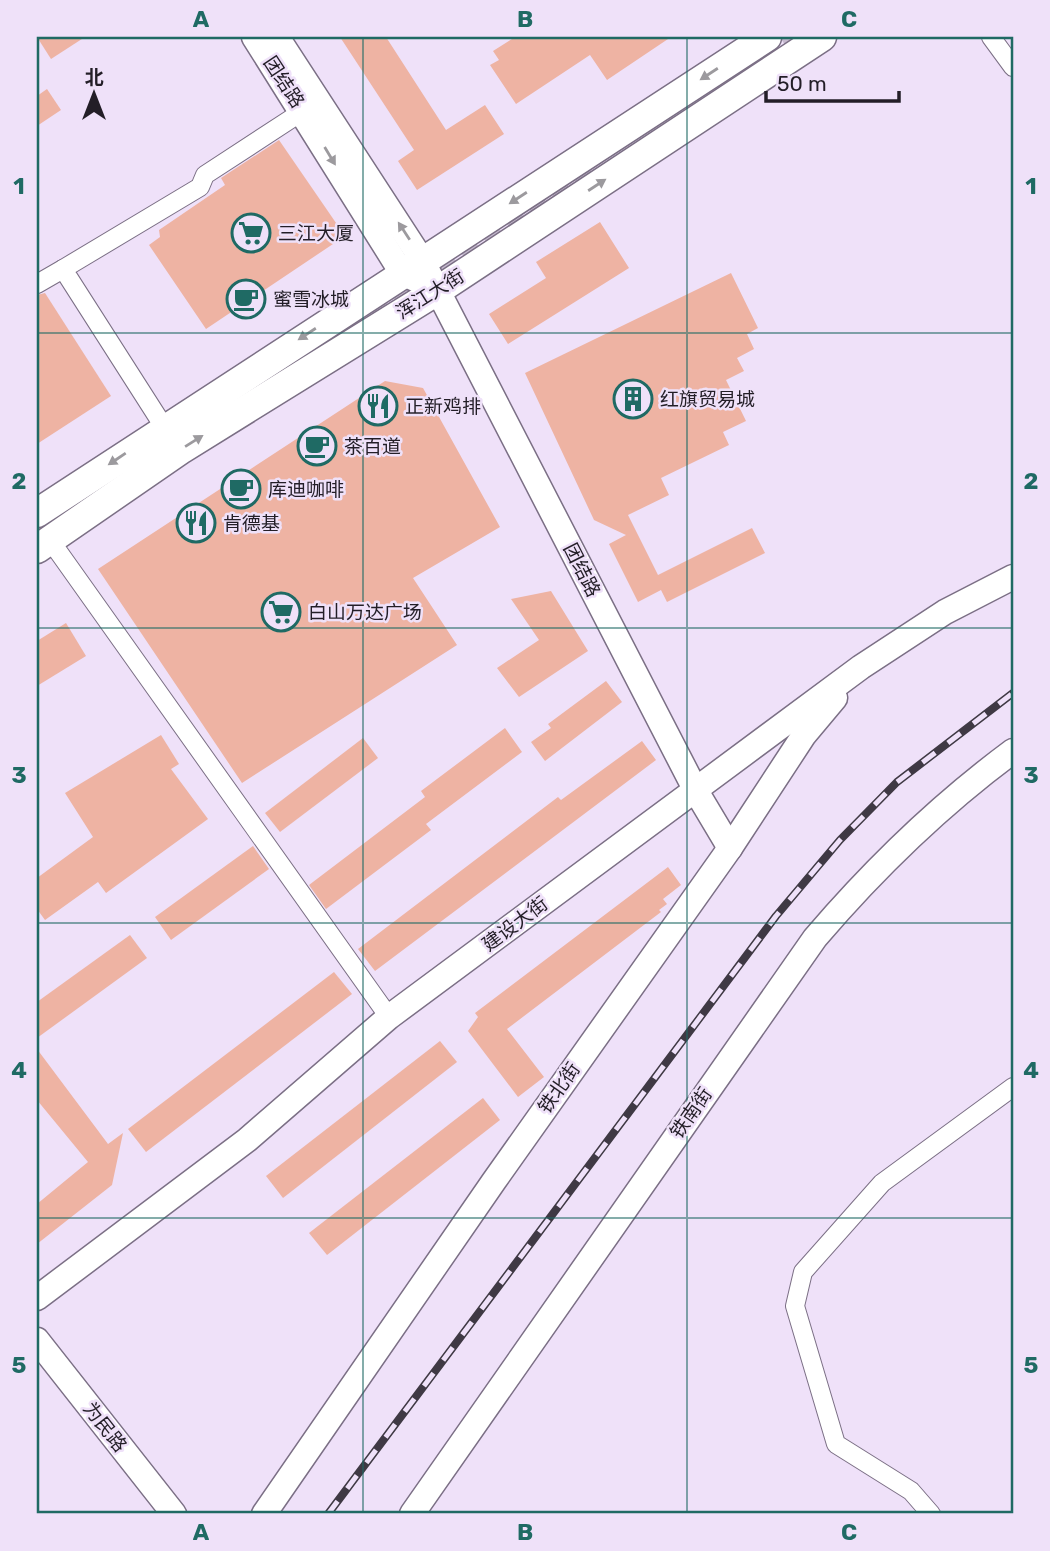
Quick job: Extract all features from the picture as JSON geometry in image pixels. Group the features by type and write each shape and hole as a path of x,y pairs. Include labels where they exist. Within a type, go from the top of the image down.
{"main road":[{"name":"浑江大街","path":"37,513 164,427 767,37"},
{"name":"浑江大街","path":"43,545 182,449 438,291 822,37"}],"street":[{"name":"团结路","path":"254,37 412,266 438,291 696,790 730,848"},
{"name":"团结路","path":"277,37 412,266"},
{"path":"991,37 1013,67"},
{"path":"37,284 200,187 205,175 303,111"},
{"path":"63,269 164,427"},
{"path":"43,545 389,1017"},
{"name":"建设大街","path":"37,1298 247,1140 389,1017 860,667 945,612 1013,577"},
{"name":"铁北街","path":"264,1514 494,1181 730,848 804,735 860,667"},
{"name":"铁南街","path":"415,1513 815,938 861,884 984,773 1013,751"},
{"path":"931,1514 911,1491 836,1444 795,1306 803,1272 882,1183 1013,1087"},
{"name":"为民路","path":"37,1340 174,1514"}],"building":[{"path":"37,37 85,37 51,59"},
{"path":"340,37 386,37 446,130 485,105 504,134 417,190 398,161 414,150"},
{"path":"515,37 671,37 607,80 590,55 516,104 490,65 499,60 493,51"},
{"path":"47,89 61,110 37,126 37,96"},
{"name":"三江大厦","path":"279,140 345,236 206,329 149,245 160,237 159,230 225,185 221,178"},
{"path":"600,222 629,268 508,344 489,314 546,278 536,262"},
{"name":"红旗贸易城","path":"731,273 758,328 747,334 754,349 737,358 744,371 726,380 746,421 723,432 729,445 661,478 669,495 628,515 658,575 752,528 765,553 667,602 661,590 638,602 609,544 626,535 594,520 525,373"},
{"path":"45,293 111,396 37,444 37,295"},
{"name":"白山万达广场","path":"385,381 423,388 500,527 413,578 457,645 242,783 98,569"},
{"path":"551,591 588,651 519,697 497,668 539,640 511,599"},
{"path":"66,623 86,656 37,686 37,641"},
{"path":"606,681 622,702 545,761 531,742 551,728 548,724"},
{"path":"505,728 522,752 426,824 431,830 326,909 309,885 425,797 421,791"},
{"path":"161,735 179,764 171,769 208,819 106,893 98,882 45,920 37,909 37,878 93,837 65,793"},
{"path":"363,738 378,758 280,832 265,813"},
{"path":"642,741 656,760 375,971 358,949 558,797 561,800"},
{"path":"253,846 269,869 171,940 155,917"},
{"path":"668,867 681,885 663,899 667,904 659,910 661,912 507,1029 544,1077 518,1097 468,1031 478,1017 475,1013"},
{"path":"130,935 147,958 37,1038 37,1002"},
{"path":"334,972 352,994 146,1152 128,1129"},
{"path":"440,1041 457,1062 283,1198 266,1176"},
{"path":"37,1049 108,1144 123,1133 112,1185 37,1244 37,1204 88,1162 37,1100"},
{"path":"483,1098 500,1120 327,1255 309,1233"}],"tunnel":[{"path":"760,56 789,37"},
{"path":"281,372 591,168"},
{"path":"37,530 110,482"}],"railway":[{"path":"328,1514 776,916 840,840 897,782 1013,693"}],"place":[{"name":"三江大厦","path":"251,233"},
{"name":"蜜雪冰城","path":"246,299"},
{"name":"红旗贸易城","path":"633,399"},
{"name":"正新鸡排","path":"378,406"},
{"name":"茶百道","path":"317,446"},
{"name":"库迪咖啡","path":"241,489"},
{"name":"肯德基","path":"196,523"},
{"name":"白山万达广场","path":"281,612"}]}
